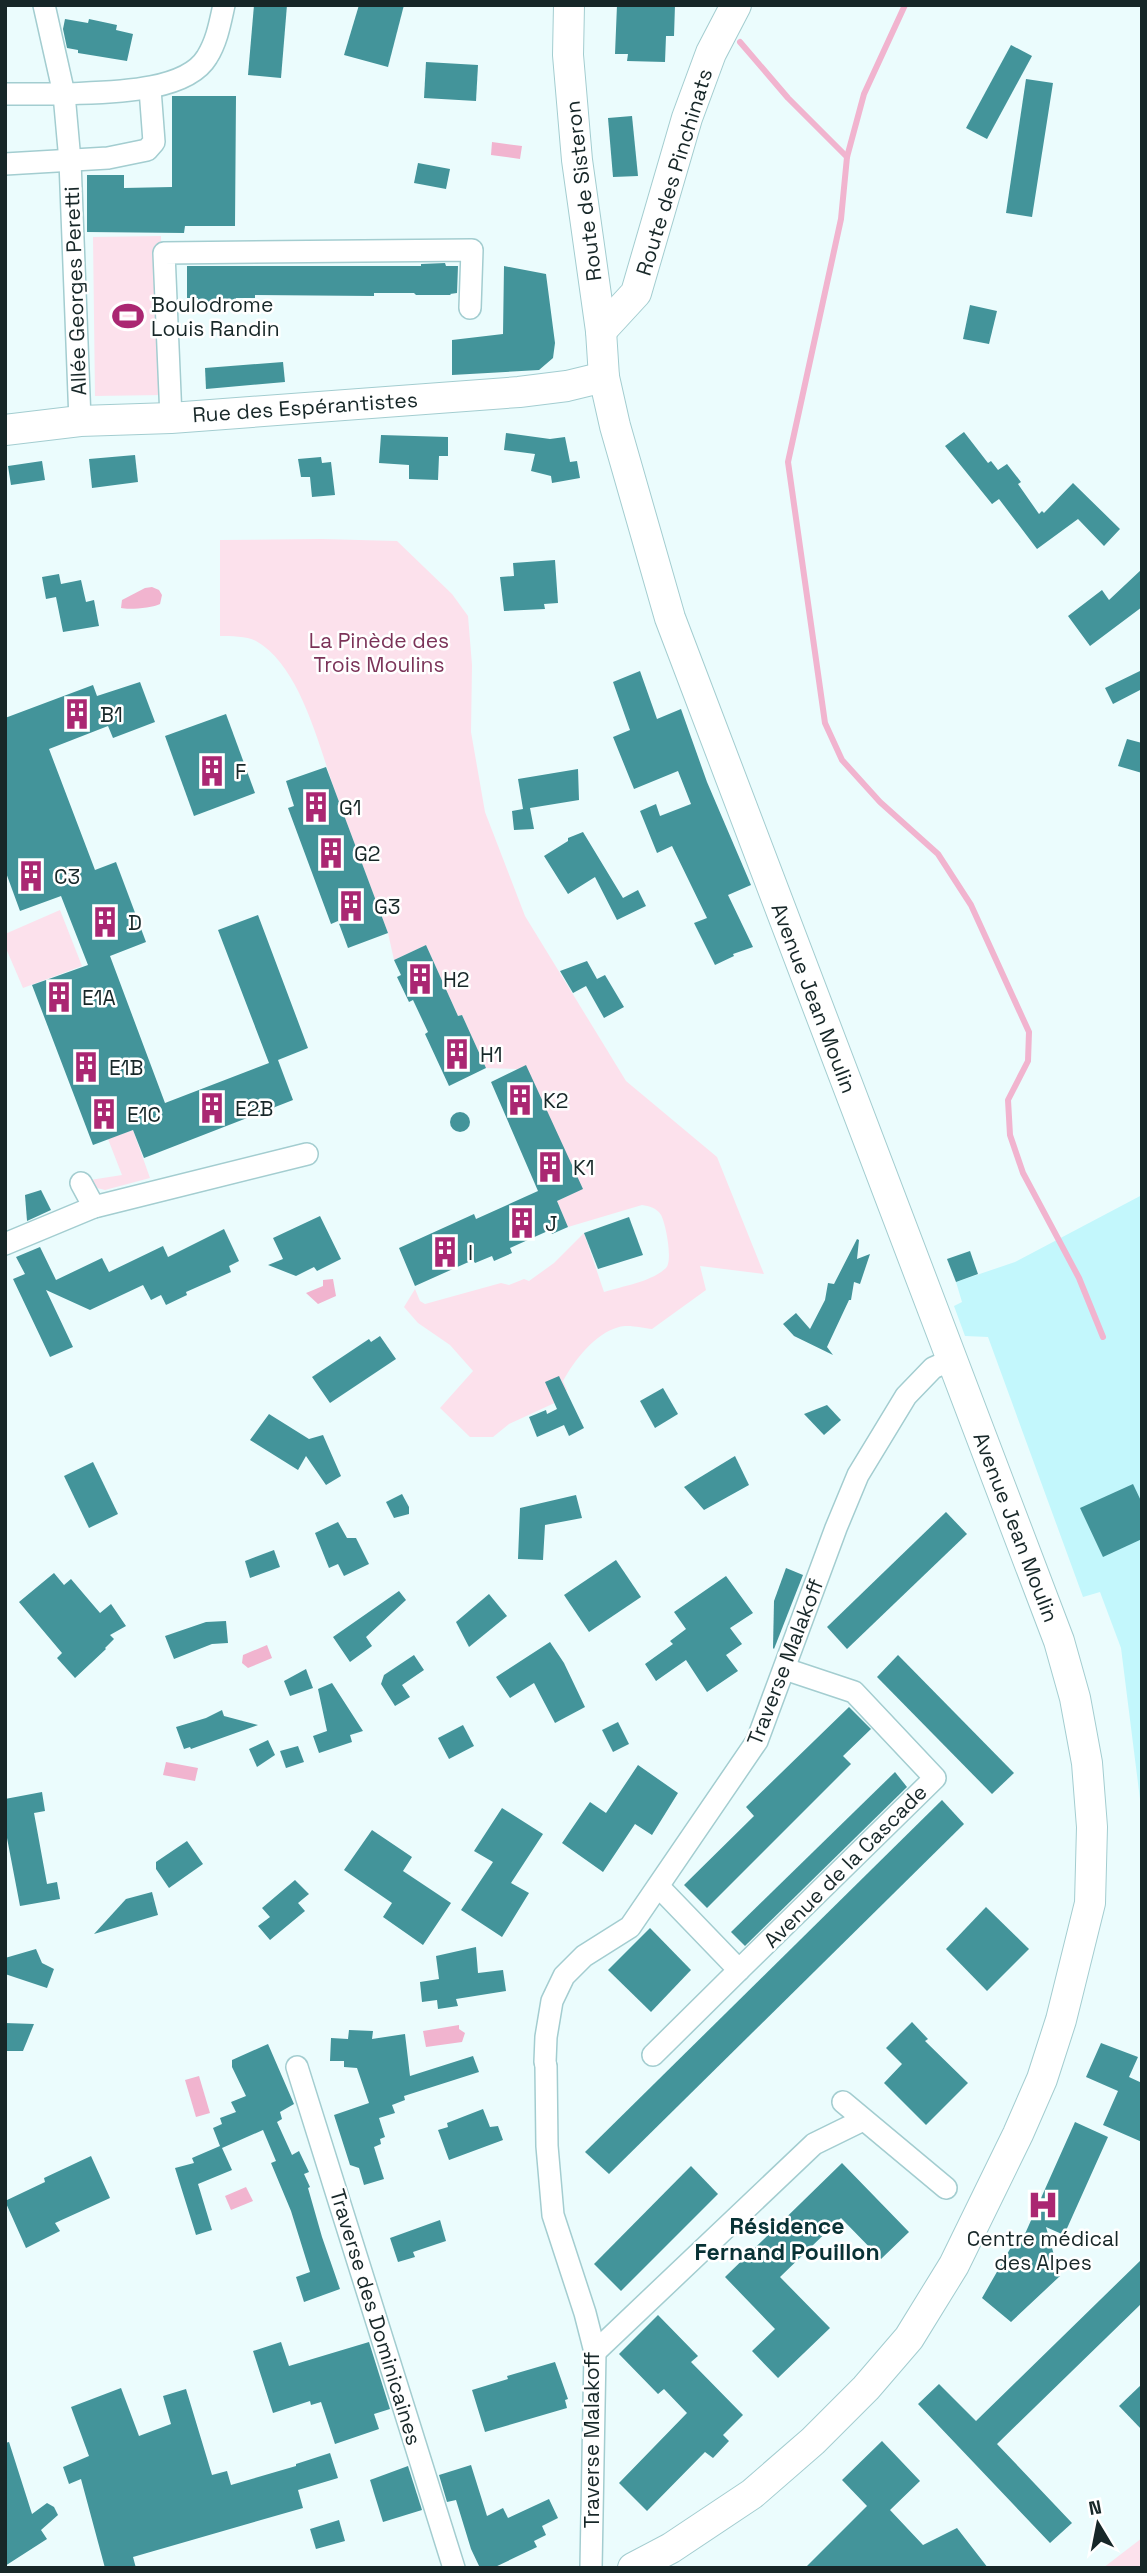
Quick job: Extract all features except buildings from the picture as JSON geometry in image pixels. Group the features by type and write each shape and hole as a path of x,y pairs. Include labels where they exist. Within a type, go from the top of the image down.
{"main road":[{"name":"Route de Sisteron","path":"569,5 568,55 577,160 601,331 604,377"},
{"name":"Route des Pinchinats","path":"601,331 636,293 687,118 711,53 735,7"},
{"name":"Rue des Espérantistes","path":"5,430 80,421 171,418 519,392 568,386 604,377"},
{"name":"Avenue Jean Moulin","path":"604,377 615,426 670,618 1050,1616 1074,1698 1087,1763 1092,1827 1090,1903 1079,1955 1042,2079 954,2265 909,2338 857,2397 813,2441 752,2494 671,2548 633,2568"}],"street":[{"name":"Allée Georges Peretti","path":"44,5 64,94 70,161 80,421"},
{"path":"5,94 150,89 191,74 206,59 218,33 224,5"},
{"path":"70,161 108,158 147,150 154,142 150,89"},
{"name":"Allée Georges Peretti","path":"5,164 70,161"},
{"path":"171,418 164,253 472,250 470,308"},
{"path":"5,1244 94,1207 307,1153"},
{"path":"81,1183 94,1207"},
{"name":"Traverse Malakoff","path":"591,2568 594,2353 585,2314 553,2215 547,2146 546,2064 546,2037 552,2001 564,1976 584,1956 630,1927 757,1741 858,1475 906,1396 933,1368 953,1359"},
{"name":"Avenue de la Cascade","path":"653,2055 935,1778 854,1692 785,1669"},
{"path":"659,1887 739,1970"},
{"name":"Traverse des Dominicaines","path":"297,2067 454,2568"},
{"path":"843,2102 946,2188"},
{"path":"594,2353 814,2144 863,2120"}],"shaded area":[{"path":"492,142 522,146 520,159 491,155"},
{"path":"145,588 159,590 162,595 160,604 152,607 121,608 122,600"},
{"path":"1142,1195 1142,1815 1121,1648 1100,1592 1083,1597 988,1337 965,1336 954,1306 962,1302 956,1282 1015,1262"},
{"path":"333,1279 336,1296 318,1304 306,1293 323,1286 323,1280"},
{"path":"267,1645 272,1658 248,1668 242,1663 243,1655"},
{"path":"166,1762 198,1768 195,1781 163,1775"},
{"path":"459,2025 459,2029 465,2033 462,2042 426,2047 423,2031"},
{"path":"199,2076 210,2113 196,2117 185,2080"},
{"path":"246,2187 253,2201 231,2210 225,2196"}],"green space":[{"name":"Boulodrome Louis Randin","path":"161,236 163,395 95,396 93,237"},
{"name":"La Pinède des Trois Moulins","path":"220,540 397,541 452,594 468,616 472,665 471,732 485,812 525,916 626,1081 717,1157 764,1274 700,1266 706,1290 652,1329 623,1326 602,1335 586,1349 568,1373 563,1381 567,1390 561,1400 509,1424 493,1437 470,1437 440,1408 473,1371 450,1345 418,1323 404,1307 415,1289 420,1301 425,1304 501,1283 509,1285 524,1279 529,1281 554,1263 584,1233 604,1292 645,1280 666,1268 669,1258 667,1234 659,1213 642,1205 568,1227 557,1201 582,1189 526,1066 518,1069 486,1068 462,1015 458,1016 426,945 394,960 388,933 316,734 297,690 272,653 256,641 243,637 220,636"},
{"path":"60,910 82,966 23,988 5,946 5,934"},
{"path":"133,1130 150,1178 105,1190 93,1187 90,1180 122,1175 108,1139"},
{"path":"1142,2538 1142,2568 1103,2568"}],"waterway":[{"path":"905,5 864,94 847,157 841,219 788,462 825,723 842,760 880,802 938,854 971,905 1029,1032 1028,1061 1008,1100 1010,1135 1023,1173 1079,1278 1103,1337"},
{"path":"740,42 788,98 847,157"}],"place":[{"name":"Boulodrome Louis Randin","path":"128,316"},
{"name":"B1","path":"77,714"},
{"name":"F","path":"212,771"},
{"name":"G1","path":"316,807"},
{"name":"G2","path":"331,853"},
{"name":"C3","path":"31,876"},
{"name":"G3","path":"351,906"},
{"name":"D","path":"105,922"},
{"name":"H2","path":"420,979"},
{"name":"E1A","path":"59,997"},
{"name":"H1","path":"457,1054"},
{"name":"E1B","path":"86,1067"},
{"name":"K2","path":"520,1100"},
{"name":"E2B","path":"212,1108"},
{"name":"E1C","path":"104,1114"},
{"name":"K1","path":"550,1167"},
{"name":"J","path":"522,1223"},
{"name":"I","path":"445,1252"},
{"name":"Centre médical des Alpes","path":"1043,2205"}],"district":[{"name":"Résidence Fernand Pouillon","path":"787,2239"}]}
